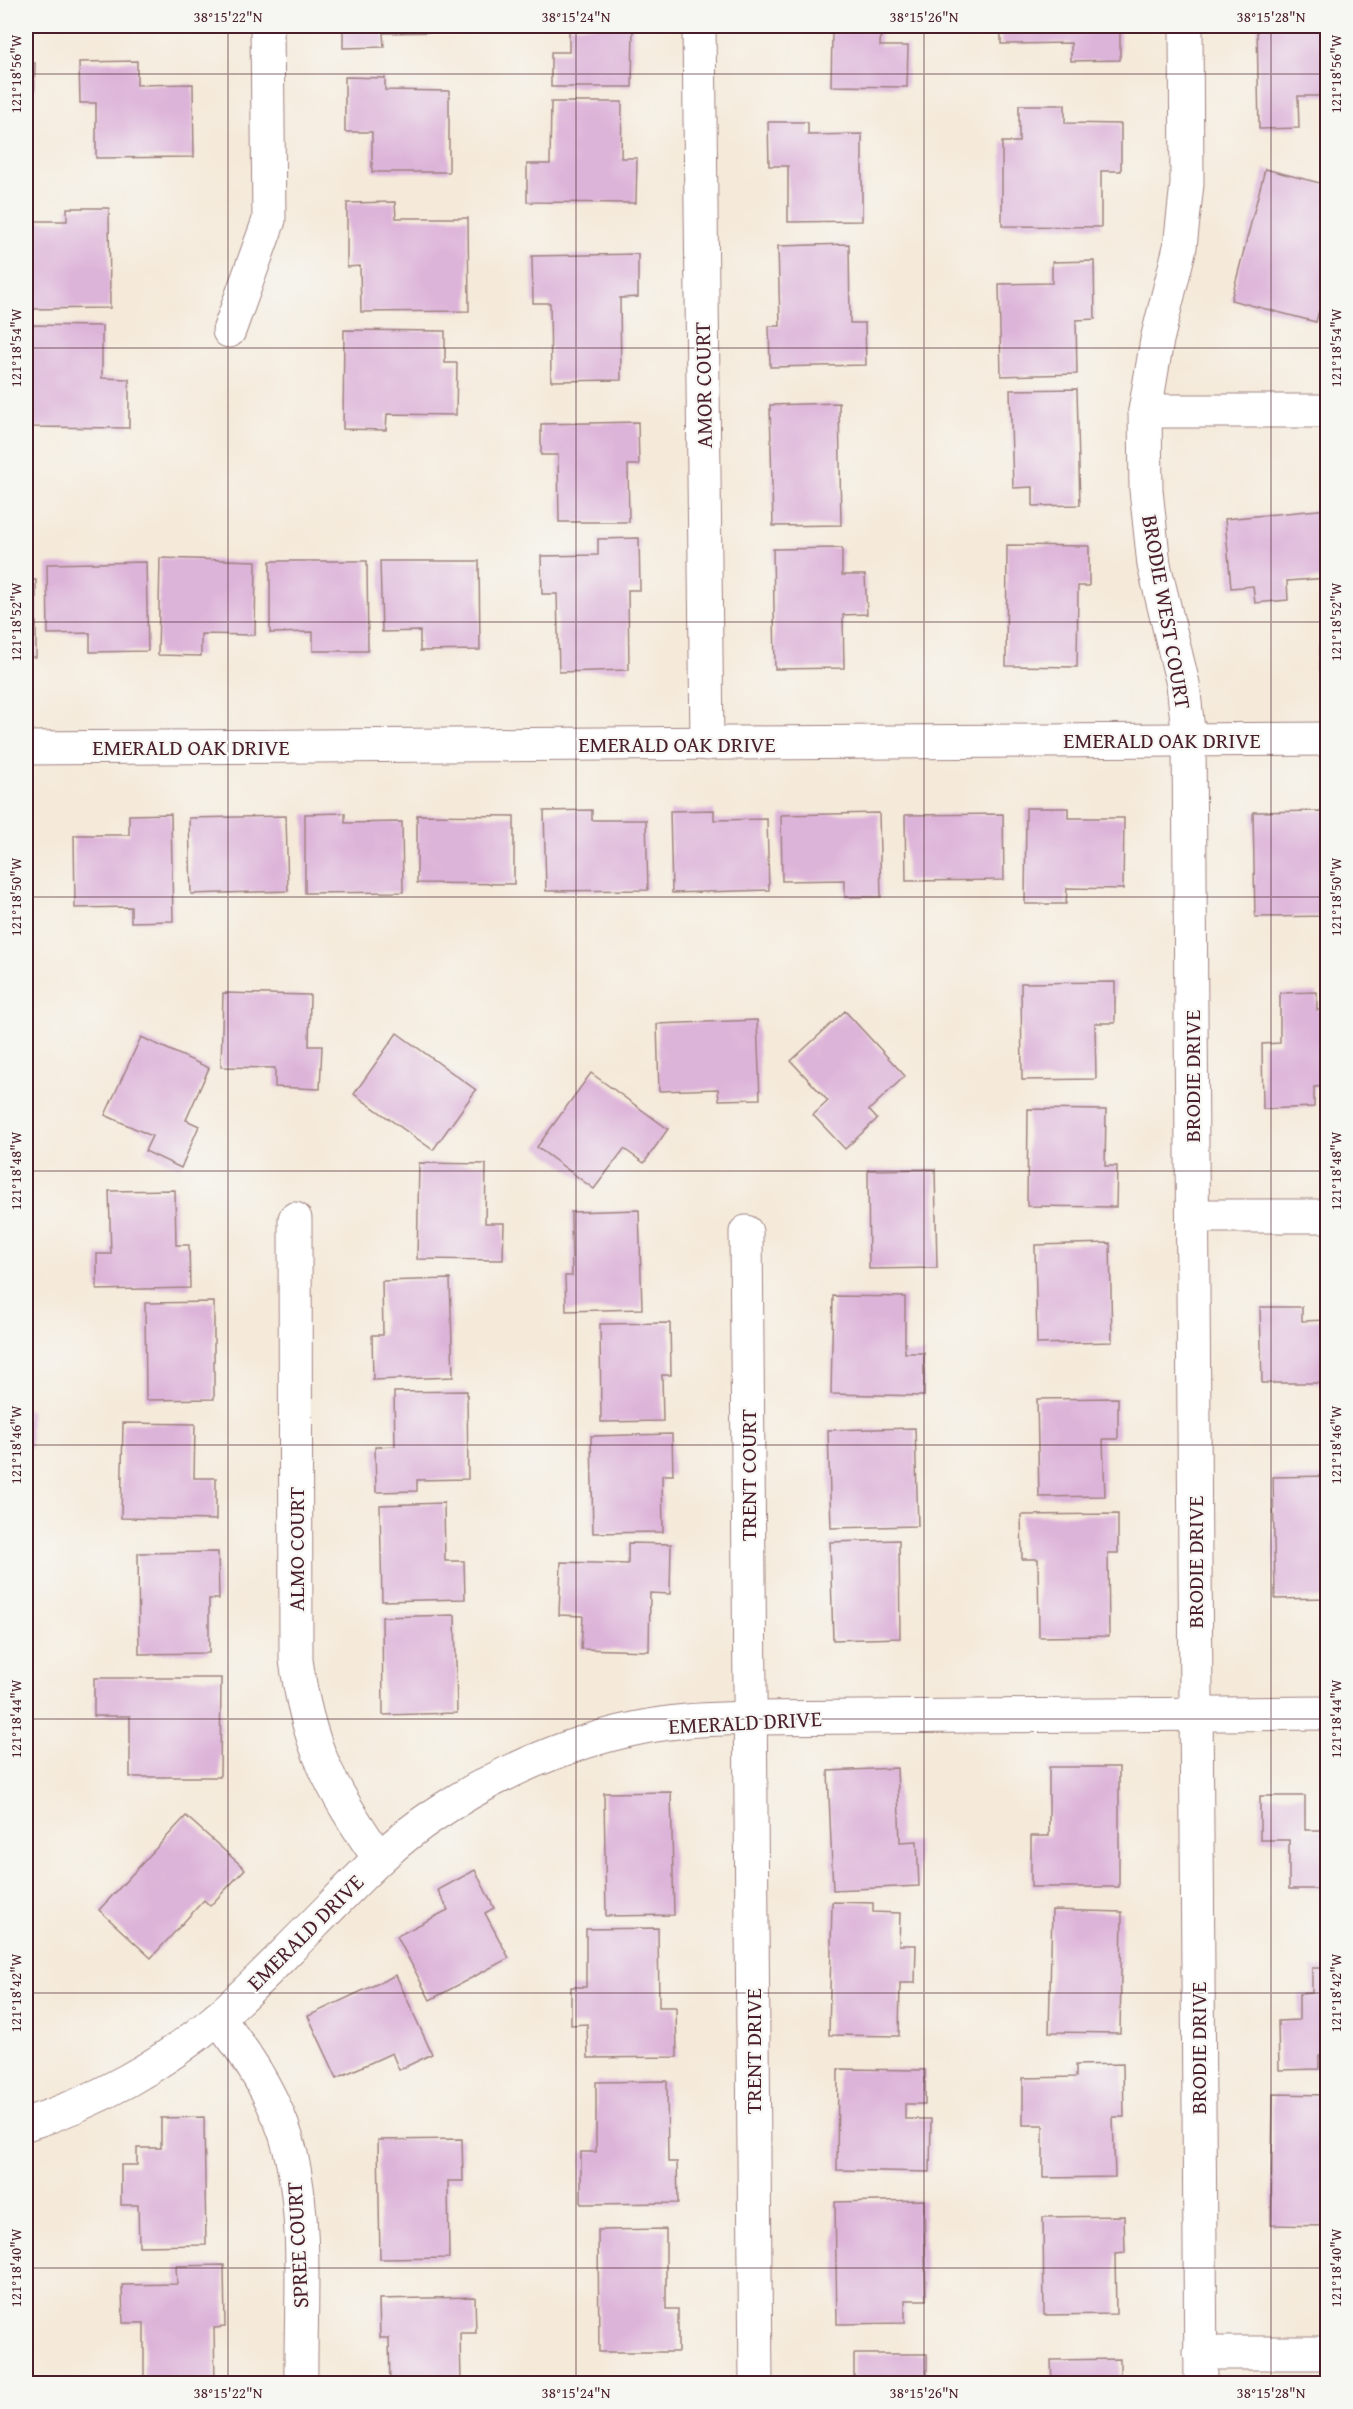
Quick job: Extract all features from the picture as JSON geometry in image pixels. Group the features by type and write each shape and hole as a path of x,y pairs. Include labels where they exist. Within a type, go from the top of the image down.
{"street":[{"path":"229,331 269,220 267,26"},
{"name":"AMOR COURT","path":"699,26 707,744"},
{"name":"BRODIE WEST COURT","path":"1186,26 1186,184 1180,247 1157,340 1144,411 1146,490 1154,565 1183,684 1189,740"},
{"path":"1144,411 1328,411"},
{"name":"EMERALD OAK DRIVE","path":"26,748 1328,739"},
{"name":"BRODIE DRIVE","path":"1189,740 1200,2368"},
{"path":"1193,1216 1328,1216"},
{"name":"ALMO COURT","path":"295,1219 296,1648 303,1706 315,1749 340,1802 379,1858"},
{"name":"TRENT COURT","path":"747,1232 750,1718"},
{"name":"EMERALD DRIVE","path":"26,2124 100,2095 161,2059 218,2018 379,1858 433,1816 491,1781 562,1750 628,1731 685,1721 750,1718 1328,1713"},
{"name":"TRENT DRIVE","path":"750,1718 756,2384"},
{"name":"SPREE COURT","path":"218,2018 245,2052 272,2101 291,2153 300,2208 301,2384"},
{"path":"1200,2368 1328,2353"}],"building":[{"path":"343,26 442,26 442,32 383,33 384,47 343,48"},
{"path":"569,26 633,26 632,87 551,87 551,52 569,52"},
{"path":"812,26 881,26 880,46 908,46 907,87 831,86 832,33 812,33"},
{"path":"1001,26 1120,26 1120,60 1071,61 1071,43 1001,44"},
{"path":"1257,26 1328,26 1328,96 1298,96 1299,128 1259,129"},
{"path":"137,61 137,85 193,84 194,157 96,158 96,103 80,103 79,62"},
{"path":"26,63 35,63 34,103 26,103"},
{"path":"345,77 385,78 385,90 449,91 449,172 372,172 372,132 345,132"},
{"path":"551,102 622,102 621,158 637,158 636,203 527,202 527,164 550,164"},
{"path":"1019,105 1065,105 1065,123 1121,124 1121,171 1101,171 1101,227 1002,226 1002,142 1019,142"},
{"path":"768,122 808,122 808,135 862,134 862,221 788,222 788,166 769,166"},
{"path":"1265,169 1328,185 1328,278 1316,322 1231,300"},
{"path":"395,202 396,218 468,218 469,311 361,312 360,266 347,267 347,203"},
{"path":"67,208 109,208 110,308 26,309 26,221 67,221"},
{"path":"849,244 850,323 865,323 866,365 770,367 769,326 780,326 778,246"},
{"path":"638,254 638,297 620,298 621,380 551,381 550,303 533,303 532,256"},
{"path":"1094,261 1095,319 1076,320 1077,374 1001,376 999,284 1052,283 1052,262"},
{"path":"26,325 102,326 102,378 129,379 129,428 26,427"},
{"path":"344,330 445,331 445,363 457,363 456,415 387,414 386,430 343,429"},
{"path":"1077,389 1080,505 1033,506 1033,487 1013,488 1010,390"},
{"path":"839,403 841,525 773,526 770,405"},
{"path":"638,422 639,465 628,465 629,522 559,522 558,455 541,455 541,424"},
{"path":"1328,509 1328,578 1287,581 1288,600 1255,603 1253,586 1231,588 1225,519"},
{"path":"639,538 640,590 628,590 629,670 559,672 557,594 542,594 541,556 598,555 598,539"},
{"path":"1007,545 1089,546 1089,586 1078,586 1077,667 1006,666"},
{"path":"842,548 842,575 865,575 867,614 843,615 844,668 775,669 773,549"},
{"path":"160,558 256,561 255,635 201,634 201,656 158,655"},
{"path":"270,561 367,561 368,651 313,651 313,632 270,633"},
{"path":"380,561 479,561 480,650 420,651 420,631 382,632"},
{"path":"146,562 148,651 90,652 90,633 48,634 47,564"},
{"path":"26,580 36,580 36,657 26,657"},
{"path":"1320,618 1328,618 1328,670 1320,670"},
{"path":"1026,808 1068,808 1068,818 1124,818 1123,889 1067,888 1066,904 1025,904"},
{"path":"592,810 592,820 646,820 648,890 546,891 544,811"},
{"path":"714,810 714,820 767,819 769,890 672,893 670,811"},
{"path":"1328,811 1328,916 1255,917 1253,812"},
{"path":"345,813 345,823 402,822 403,892 305,893 305,814"},
{"path":"879,813 881,897 845,897 845,880 782,881 781,815"},
{"path":"171,814 173,921 131,922 131,907 75,908 74,835 129,835 129,815"},
{"path":"1003,814 1004,880 906,881 905,815"},
{"path":"417,815 514,816 514,884 417,883"},
{"path":"286,816 288,891 191,894 189,818"},
{"path":"1115,982 1115,1023 1095,1023 1096,1079 1022,1080 1021,983"},
{"path":"1317,992 1317,1010 1328,1009 1328,1086 1314,1087 1314,1107 1263,1109 1262,1044 1280,1043 1280,993"},
{"path":"223,993 310,995 309,1046 322,1046 320,1089 275,1087 275,1068 221,1067"},
{"path":"845,1011 905,1076 869,1110 877,1119 845,1149 813,1115 828,1101 791,1061"},
{"path":"757,1020 760,1099 719,1100 718,1089 659,1091 657,1024"},
{"path":"397,1033 476,1090 433,1150 354,1094"},
{"path":"141,1037 209,1068 186,1120 199,1126 181,1168 145,1151 152,1136 105,1115"},
{"path":"591,1073 668,1129 644,1163 624,1149 594,1189 537,1147"},
{"path":"1028,1109 1106,1110 1105,1166 1117,1166 1116,1207 1027,1206"},
{"path":"419,1163 486,1164 485,1223 504,1223 503,1260 417,1259"},
{"path":"935,1169 937,1268 869,1269 868,1170"},
{"path":"175,1190 176,1245 189,1245 190,1288 97,1290 97,1254 111,1254 109,1191"},
{"path":"639,1210 642,1309 566,1311 565,1276 572,1276 571,1212"},
{"path":"1110,1243 1112,1342 1037,1344 1035,1245"},
{"path":"450,1279 453,1377 373,1380 372,1335 383,1335 382,1281"},
{"path":"833,1296 905,1297 905,1353 924,1353 924,1396 831,1394"},
{"path":"214,1302 214,1399 146,1400 145,1303"},
{"path":"1260,1307 1302,1307 1302,1321 1328,1320 1328,1383 1262,1383"},
{"path":"670,1323 671,1375 662,1375 663,1421 601,1422 600,1324"},
{"path":"467,1391 468,1479 417,1480 417,1491 376,1492 375,1447 395,1446 394,1392"},
{"path":"1118,1398 1118,1439 1103,1439 1105,1496 1039,1497 1037,1399"},
{"path":"26,1409 30,1409 31,1448 26,1448"},
{"path":"123,1423 195,1424 194,1478 216,1478 216,1520 121,1518"},
{"path":"915,1428 918,1526 831,1528 828,1430"},
{"path":"672,1434 673,1475 662,1475 663,1532 593,1533 591,1436"},
{"path":"1328,1476 1328,1598 1275,1599 1273,1477"},
{"path":"444,1503 445,1561 464,1561 465,1599 382,1601 380,1505"},
{"path":"1118,1514 1118,1553 1108,1553 1109,1636 1039,1637 1038,1559 1022,1559 1021,1515"},
{"path":"899,1540 900,1638 833,1640 830,1542"},
{"path":"628,1543 671,1544 670,1594 650,1593 649,1651 581,1649 583,1616 559,1615 561,1562 628,1564"},
{"path":"218,1552 219,1599 209,1599 209,1653 139,1654 138,1553"},
{"path":"455,1615 457,1713 383,1715 382,1617"},
{"path":"94,1678 221,1678 220,1777 130,1777 130,1716 94,1716"},
{"path":"1049,1767 1119,1767 1119,1887 1031,1887 1031,1836 1049,1836"},
{"path":"897,1768 900,1842 917,1841 919,1886 833,1890 828,1771"},
{"path":"671,1792 674,1915 606,1916 604,1793"},
{"path":"1260,1796 1305,1796 1305,1830 1328,1830 1328,1889 1289,1889 1289,1840 1260,1840"},
{"path":"186,1816 245,1869 210,1906 204,1900 151,1958 99,1910"},
{"path":"475,1870 494,1908 485,1913 509,1958 430,2000 397,1936 448,1910 438,1890"},
{"path":"832,1902 873,1903 873,1912 900,1913 899,1945 916,1945 915,1983 900,1983 899,2036 829,2035"},
{"path":"1052,1910 1122,1912 1120,2033 1049,2032"},
{"path":"658,1928 659,2007 676,2007 677,2057 588,2058 587,2024 571,2025 571,1987 586,1987 586,1929"},
{"path":"1312,1968 1328,1968 1328,2056 1319,2056 1319,2069 1279,2070 1278,2021 1299,2020 1299,1994 1312,1993"},
{"path":"396,1975 432,2054 399,2070 392,2053 337,2078 308,2016"},
{"path":"1123,2064 1124,2117 1113,2117 1115,2177 1043,2178 1043,2125 1023,2125 1023,2078 1076,2077 1076,2065"},
{"path":"838,2069 925,2070 925,2104 905,2104 905,2119 931,2119 930,2172 837,2170"},
{"path":"667,2081 668,2162 677,2162 678,2203 581,2204 581,2152 596,2152 596,2082"},
{"path":"1273,2094 1328,2095 1328,2226 1271,2225"},
{"path":"204,2117 206,2245 139,2246 138,2205 121,2205 121,2165 137,2165 137,2148 161,2148 161,2118"},
{"path":"462,2139 463,2181 448,2181 449,2258 380,2259 378,2140"},
{"path":"924,2200 926,2300 905,2300 905,2323 837,2324 835,2202"},
{"path":"1124,2216 1125,2253 1115,2254 1116,2314 1044,2315 1043,2217"},
{"path":"666,2229 666,2309 678,2309 678,2352 599,2352 598,2230"},
{"path":"224,2265 225,2327 214,2328 215,2384 144,2384 144,2323 123,2323 122,2285 177,2284 176,2266"},
{"path":"475,2297 476,2333 460,2333 461,2384 390,2384 389,2338 380,2338 379,2299"},
{"path":"854,2354 927,2354 927,2384 854,2384"},
{"path":"1120,2359 1120,2384 1052,2384 1051,2360"}]}
